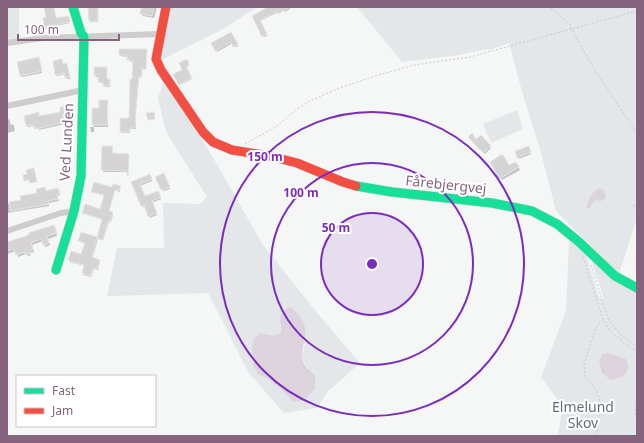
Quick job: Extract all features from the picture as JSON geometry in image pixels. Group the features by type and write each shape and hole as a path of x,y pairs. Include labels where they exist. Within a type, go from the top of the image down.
{"street":[{"path":"74,7 81,33 84,37"},
{"path":"7,43 43,38 160,34 166,7"},
{"name":"Fårebjergvej","path":"160,34 156,59 161,70 203,132 213,142 232,150 270,156 297,163 343,182 365,188 481,201 517,207 548,218 585,253 615,276 637,288"},
{"name":"Ved Lunden","path":"56,270 74,211 81,176 84,37"},
{"path":"7,106 83,90"},
{"path":"7,231 61,212 74,211"}],"path":[{"path":"547,7 555,11 571,25 571,28 592,66 637,133"},
{"path":"243,144 276,126 308,102 339,88 398,69 470,57 637,11"},
{"path":"633,206 637,205"},
{"path":"585,253 602,318 610,332 637,353"},
{"path":"585,253 610,321 621,335 637,347"},
{"path":"596,436 601,409 599,398 593,385 585,376 584,364 596,328 602,318"},
{"path":"637,401 635,410 637,422"}],"green space":[{"path":"7,7 19,7 19,40 7,42"},
{"path":"169,7 257,7 223,29 159,61"},
{"path":"357,7 637,7 637,218 619,274 556,211 540,149 509,43 490,50 486,49 459,55 402,62"},
{"path":"163,84 168,84 211,154 263,245 318,314 360,363 328,391 317,408 284,413 248,372 208,293 107,296 117,248 164,248 163,203 200,204 207,197 166,132 158,98","holes":["279,324 305,344 303,358 308,368 315,375 293,402 275,383 259,373 253,365 261,333 269,335 281,333"]},
{"path":"517,110 523,129 491,143 483,124"},
{"name":"Elmelund Skov","path":"569,241 585,252 599,297 604,299 590,256 637,290 637,436 558,436 562,411 560,403 541,377 566,311"}],"shaded area":[{"path":"601,188 604,190 606,198 601,201 595,200 590,208 586,208 592,194"},
{"path":"290,307 303,321 305,333 302,355 303,361 306,367 315,375 315,389 304,400 293,402 270,380 258,374 253,365 254,357 252,350 254,339 261,333 273,335 281,333 280,318 282,312"},
{"path":"608,353 626,359 628,368 623,376 611,380 602,373 599,362 602,355"}],"building":[{"path":"44,7 54,7 56,18 69,16 70,22 44,27 43,18 46,17"},
{"path":"88,7 98,7 98,21 89,21"},
{"path":"143,7 154,7 152,16 140,14 141,8 143,9"},
{"path":"268,7 290,7 278,14 277,11 260,20 267,34 262,37 252,16"},
{"path":"231,32 238,44 233,47 231,42 215,51 211,43"},
{"path":"119,49 147,49 146,68 142,67 142,76 139,76 135,128 130,128 130,132 120,132 120,118 129,118 130,79 132,79 133,60 127,60 127,55 119,55"},
{"path":"39,57 42,71 20,76 17,62"},
{"path":"62,59 63,64 67,63 70,77 65,78 64,73 55,75 53,61"},
{"path":"187,59 189,64 186,66 192,78 178,84 173,74 182,70 179,63"},
{"path":"94,67 107,67 107,79 110,79 110,86 103,86 103,82 98,82 98,75 94,75"},
{"path":"99,100 108,100 107,125 92,125 92,108 99,108"},
{"path":"67,106 71,126 65,127 64,122 37,129 36,127 33,127 33,125 26,126 24,116 39,112 39,116 60,112 60,107"},
{"path":"154,112 155,119 148,120 146,113"},
{"path":"472,133 476,139 481,135 491,146 483,153 468,137"},
{"path":"102,146 113,146 112,153 129,154 128,176 126,171 101,170"},
{"path":"529,146 531,152 517,158 515,151"},
{"path":"503,155 509,165 516,162 519,167 499,179 490,162"},
{"path":"34,168 37,182 29,183 29,180 24,181 23,175 27,174 26,170"},
{"path":"164,173 170,187 161,190 155,177"},
{"path":"150,174 152,179 140,184 145,196 158,191 161,197 152,201 157,213 148,217 144,205 141,206 131,182"},
{"path":"94,182 112,187 113,184 121,186 119,191 115,190 109,211 113,212 110,222 108,221 103,240 97,238 102,219 82,213 85,204 100,209 104,195 91,192"},
{"path":"45,187 46,191 58,188 60,193 57,194 58,199 48,201 49,204 10,211 9,202 21,200 20,196 37,193 36,189"},
{"path":"54,225 57,233 47,236 49,243 43,245 41,239 31,243 33,249 30,251 31,253 25,255 25,252 16,255 14,249 7,251 7,242 29,235 28,233"},
{"path":"81,232 97,237 92,257 100,260 97,269 93,268 91,276 82,273 84,265 68,260 71,251 81,254 85,243 78,241"}],"traffic: fast":[{"path":"56,270 74,211 81,176 84,37 81,33 73,7"},
{"path":"356,186 392,192 492,203 532,211 557,224 578,241 615,276 637,288"}],"traffic: jam":[{"path":"166,7 156,59 161,70 203,132 213,142 232,150 270,156 297,163 356,186"}]}
